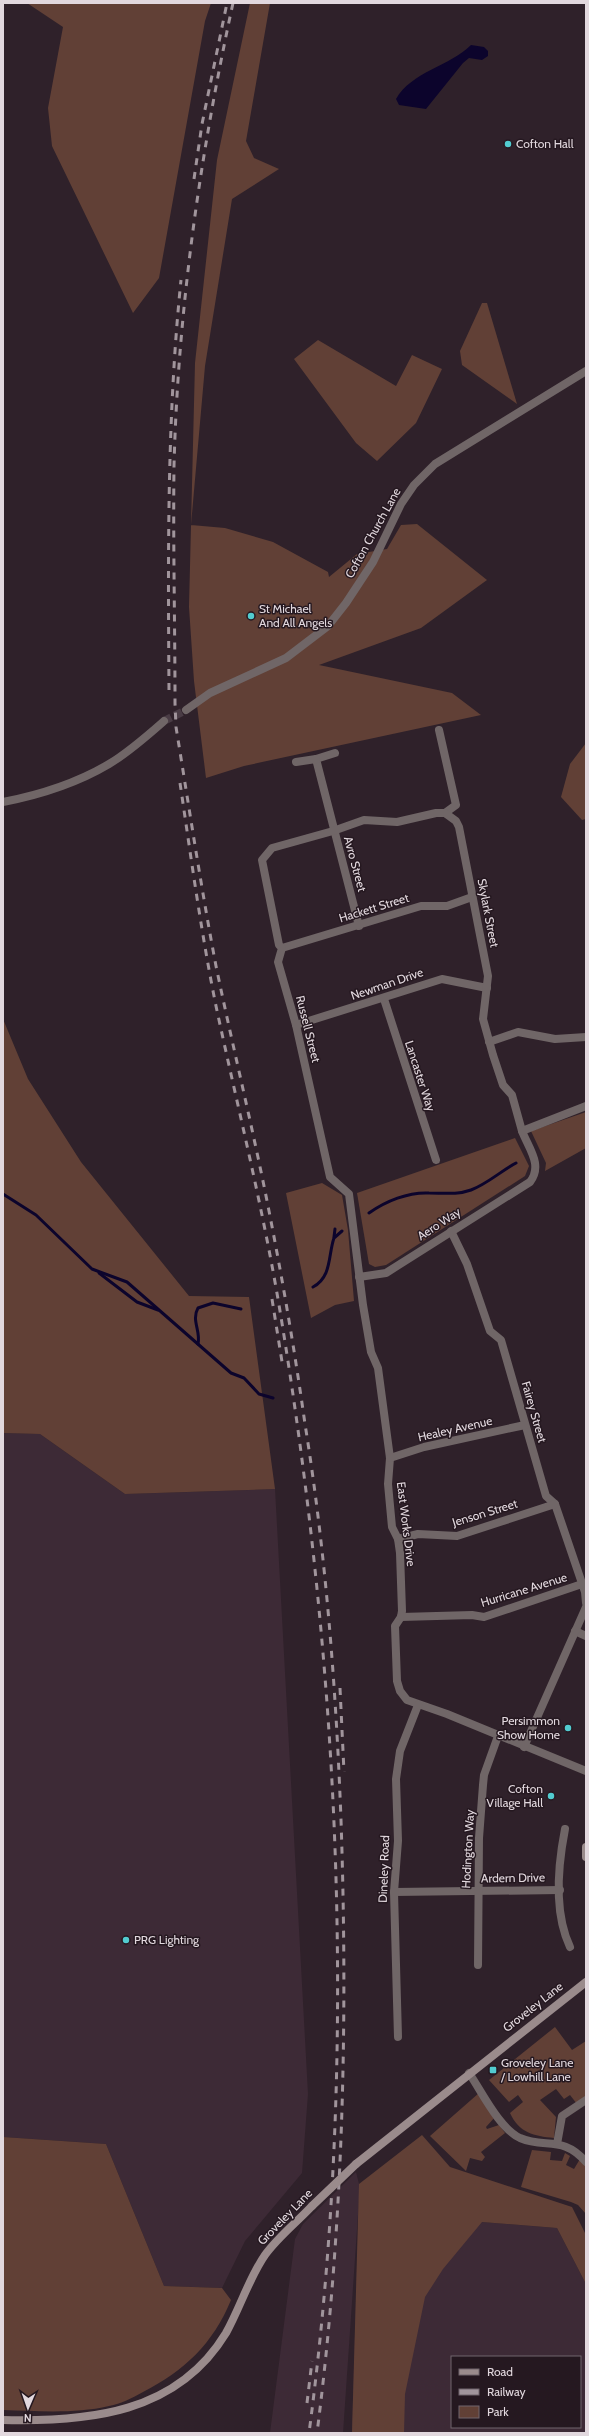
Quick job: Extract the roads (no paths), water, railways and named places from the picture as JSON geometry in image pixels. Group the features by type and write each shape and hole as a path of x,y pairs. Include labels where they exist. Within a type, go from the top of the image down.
{"main road":[{"path":"586,1847 586,1857"},
{"name":"Groveley Lane","path":"3,2420 38,2421 103,2415 130,2409 155,2398 188,2378 210,2354 225,2334 265,2254 312,2206 356,2164 469,2073 586,1982"}],"street":[{"name":"Cofton Church Lane","path":"186,710 210,693 286,658 328,626 346,603 373,562 401,504 414,485 435,464 586,371"},
{"path":"3,802 67,784 109,764 136,746 164,721"},
{"path":"333,832 364,820 397,822 436,813 445,813 456,804 439,730"},
{"path":"296,762 335,754"},
{"name":"Avro Street","path":"316,759 333,832 359,926"},
{"name":"Skylark Street","path":"445,813 459,827 488,976 482,1011 489,1042 503,1085 512,1095 522,1131 536,1165 536,1173 530,1182"},
{"name":"Russell Street","path":"333,832 272,848 262,860 280,945 282,948 278,962 296,1025 330,1177 349,1194 357,1246 359,1277"},
{"name":"Hackett Street","path":"282,948 359,926 421,906 447,906 472,897"},
{"name":"Newman Drive","path":"296,1025 384,999 442,979 487,988"},
{"name":"Lancaster Way","path":"384,999 436,1160"},
{"path":"489,1042 518,1032 555,1039 586,1037"},
{"path":"522,1131 586,1106"},
{"name":"Aero Way","path":"359,1277 386,1273 450,1231 530,1182"},
{"name":"Fairey Street","path":"450,1231 467,1264 490,1331 501,1340 546,1496 554,1504 582,1584 586,1603"},
{"name":"East Works Drive","path":"359,1277 371,1352 378,1368 390,1458 388,1484 392,1527 398,1539 401,1617 395,1626 397,1681 400,1691 407,1700 418,1705 447,1714 524,1747 586,1771"},
{"name":"Healey Avenue","path":"390,1458 424,1447 525,1426"},
{"name":"Jenson Street","path":"398,1539 418,1534 457,1536 554,1504"},
{"name":"Hurricane Avenue","path":"401,1617 472,1615 484,1617 582,1584"},
{"path":"524,1747 559,1671 586,1607"},
{"path":"575,1631 586,1636"},
{"name":"Dineley Road","path":"398,2037 394,1892 398,1841 398,1765 400,1751 418,1705"},
{"name":"Hodington Way","path":"478,1965 479,1838 483,1780 498,1736"},
{"name":"Ardern Drive","path":"565,1829 561,1849 560,1890 563,1932 570,1947"},
{"name":"Ardern Drive","path":"394,1892 560,1890"},
{"path":"469,2073 506,2129 520,2138 557,2144 577,2152 586,2162"},
{"path":"557,2144 562,2116 586,2100"}],"waterway":[{"path":"369,1213 390,1201 413,1194 466,1192 483,1184 516,1163"},
{"path":"3,1194 36,1215 92,1269 127,1282 231,1373 244,1378 259,1394 273,1398"},
{"path":"334,1237 335,1229"},
{"path":"313,1287 323,1278 328,1265 334,1238 342,1231"},
{"path":"99,1273 137,1302 158,1310"},
{"path":"198,1344 199,1339 195,1317 198,1308 213,1303 241,1309"}],"tunnel":[{"path":"164,721 186,710"}],"railway":[{"path":"194,179 202,124 227,3"},
{"path":"233,3 210,118 201,175 180,349 174,466 175,703 176,727 216,966 263,1180 297,1371 319,1523 329,1622 341,1820 344,1974 343,2051 338,2204 333,2280 317,2433"},
{"path":"169,690 169,485 176,331 181,280"},
{"path":"180,783 196,894 216,1006 259,1200 281,1317 301,1455 318,1595 329,1734 336,1874 337,2014 334,2154 324,2294 309,2433"},
{"path":"272,1299 283,1368"},
{"path":"340,1688 344,1772"},
{"path":"307,2403 312,2361"}],"place":[{"name":"Cofton Hall","path":"508,144"},
{"name":"St Michael And All Angels","path":"251,616"},
{"name":"Persimmon Show Home","path":"568,1728"},
{"name":"Cofton Village Hall","path":"551,1796"},
{"name":"PRG Lighting","path":"126,1940"},
{"name":"Groveley Lane / Lowhill Lane","path":"493,2070"}]}
